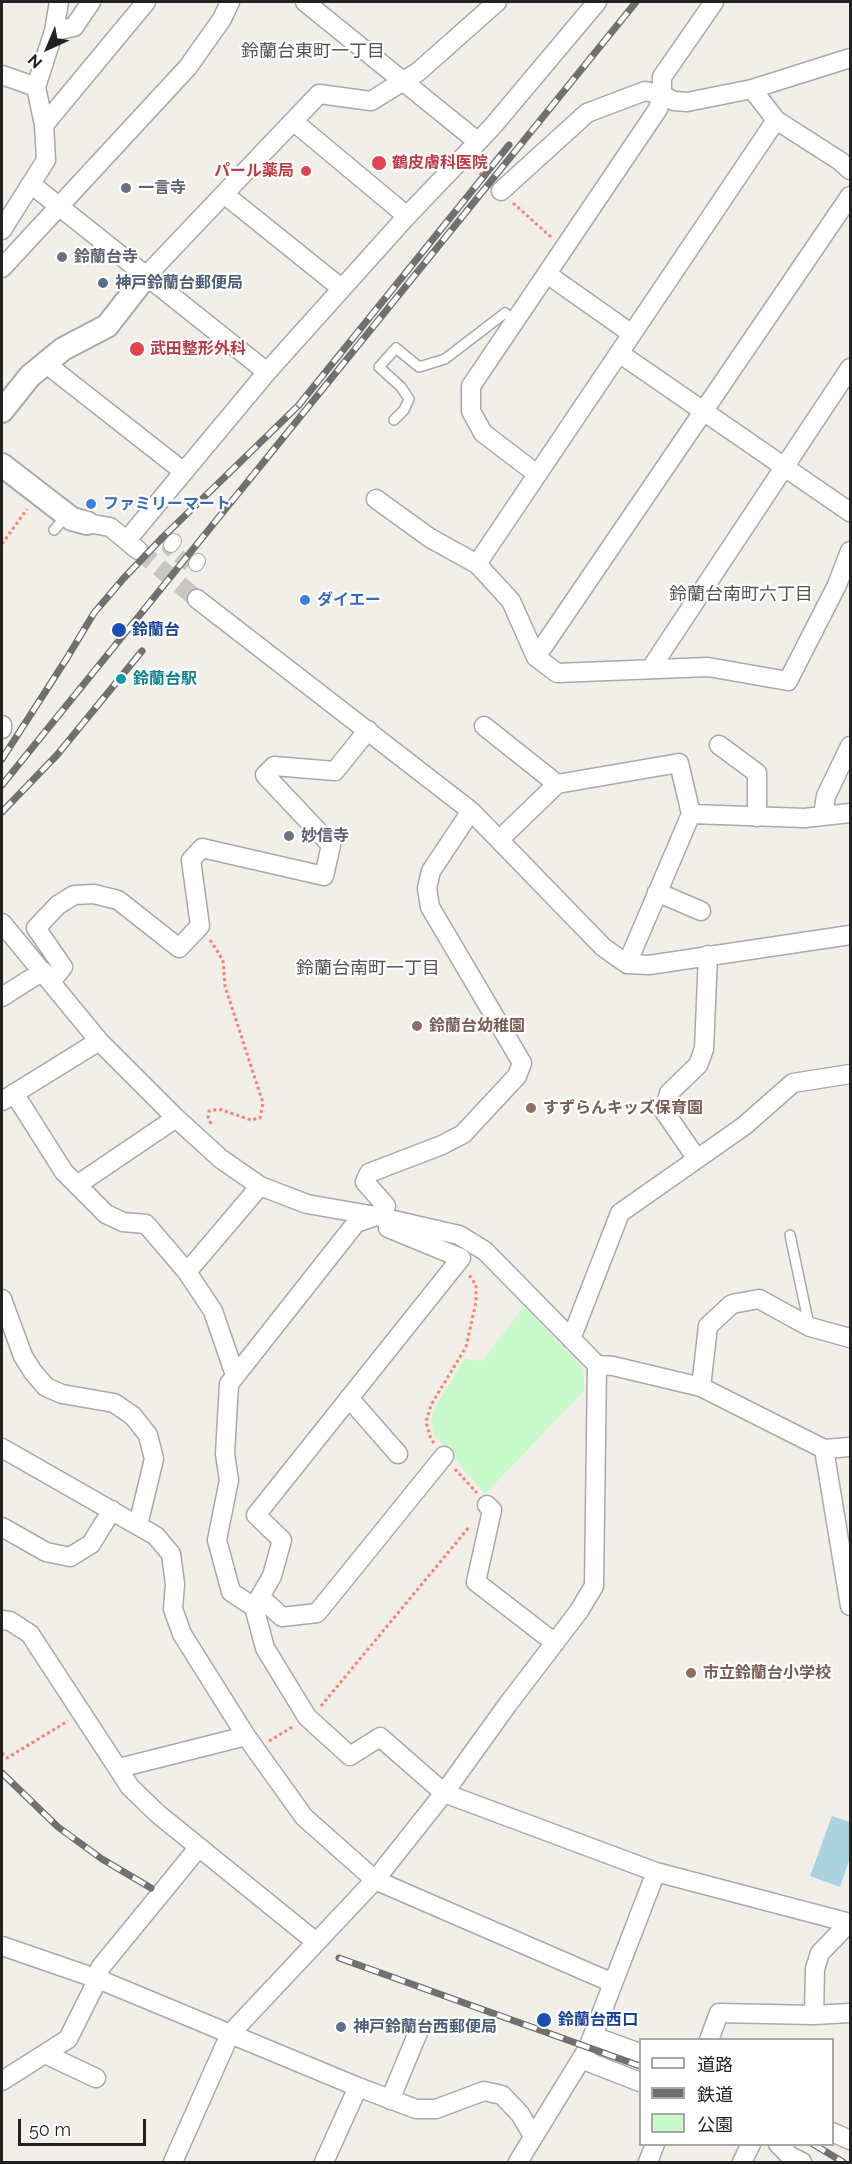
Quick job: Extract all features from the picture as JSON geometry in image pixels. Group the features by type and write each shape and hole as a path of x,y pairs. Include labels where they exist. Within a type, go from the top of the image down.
{"street":[{"path":"2,230 46,160 44,125 36,87 54,31 59,2"},
{"path":"54,31 74,27 91,2"},
{"path":"44,125 146,2"},
{"path":"2,268 188,67 222,19 230,2"},
{"path":"305,2 477,141"},
{"path":"2,411 25,382 45,363 63,349 107,326 146,276 319,94 371,101 418,72 496,2"},
{"path":"2,465 69,523 110,527 133,545 184,472 267,372 407,216 492,127 597,2"},
{"path":"537,474 483,433 471,411 471,386 658,109 662,95 662,77 714,2"},
{"path":"501,191 587,113 645,92 662,95 674,101 687,102 752,89 850,58"},
{"path":"2,75 36,87"},
{"path":"752,89 776,120 847,163"},
{"path":"477,564 776,120"},
{"path":"293,121 407,216"},
{"path":"31,184 267,372"},
{"path":"224,194 341,288"},
{"path":"536,657 850,196"},
{"path":"547,274 632,334"},
{"path":"619,353 850,512"},
{"path":"45,363 184,472"},
{"path":"651,668 850,368"},
{"path":"376,499 430,538 477,564 511,601 536,657 557,673 708,667 788,681 844,589 850,551"},
{"path":"197,599 471,811 603,947 627,964 649,965 850,935"},
{"path":"484,726 557,784"},
{"path":"2,997 47,977 63,967 36,928 58,905 74,895 94,894 118,900 179,948 200,926 191,860 202,848 324,876 331,845 266,775 274,766 335,771 368,730"},
{"path":"719,745 757,773 758,817"},
{"path":"823,815 826,796 850,746"},
{"path":"499,840 557,784 679,763 690,814 627,964"},
{"path":"444,1456 317,1613 282,1617 257,1602 231,1592 217,1540 229,1480 225,1454 229,1384 356,1223 376,1216 386,1206 365,1182 369,1173 442,1145 463,1134 518,1076 522,1063 430,907 427,888 430,871 471,811"},
{"path":"690,814 805,818 850,813"},
{"path":"657,892 701,911"},
{"path":"2,923 99,1041 176,1118 221,1159 260,1186 307,1204 376,1216 459,1235 485,1251 597,1365 613,1366 700,1387 824,1449 850,1447"},
{"path":"697,1159 664,1111 669,1093 698,1065 704,1049 708,955"},
{"path":"99,1041 8,1097 64,1172 106,1214 123,1222 146,1224 188,1272 213,1311 235,1375"},
{"path":"572,1339 620,1213 744,1126 793,1083 850,1074"},
{"path":"77,1185 176,1118"},
{"path":"188,1272 260,1186"},
{"path":"376,1216 388,1228 461,1258 256,1515 282,1540 272,1576 257,1602 265,1648 307,1717 350,1756 380,1737 444,1793 656,1872 850,1923"},
{"path":"2,1299 23,1356 46,1387 62,1394 114,1403 133,1416 148,1435 154,1459 138,1525"},
{"path":"700,1387 708,1326 732,1304 759,1299 810,1327 850,1338"},
{"path":"173,2163 230,2034 375,1881 444,1793 579,1611 594,1586 597,1365"},
{"path":"349,1398 398,1454"},
{"path":"2,1448 156,1536 171,1554 175,1584 173,1609 182,1634 251,1743 304,1817 375,1881 613,1983"},
{"path":"824,1449 850,1606"},
{"path":"487,1505 492,1510 476,1582 555,1643"},
{"path":"2,1527 46,1552 70,1557 91,1544 112,1510"},
{"path":"2,1620 10,1621 30,1634 130,1787 158,1814 316,1942"},
{"path":"119,1768 251,1743"},
{"path":"2,2081 68,2039 98,1979 100,1968 199,1847"},
{"path":"518,2163 593,2036 656,1872"},
{"path":"814,2015 814,1969 820,1953 850,1923"},
{"path":"2,1946 98,1979 416,2109 436,2109 484,2091 502,2095 520,2114 532,2136"},
{"path":"710,2038 719,2013 814,2015 850,2013"},
{"path":"390,2100 419,2030"},
{"path":"593,2036 639,2053"},
{"path":"45,2054 96,2078"},
{"path":"580,2059 639,2082"},
{"path":"324,2163 358,2087"},
{"path":"834,2133 850,2140"},
{"path":"648,2163 655,2146"},
{"path":"742,2163 750,2146"},
{"path":"779,2146 802,2163"}],"lane":[{"path":"394,420 404,410 409,399 401,387 379,367 396,348 419,367 445,358 505,313 515,321"},
{"path":"790,1235 810,1327"}],"path":[{"path":"469,163 539,225"},
{"path":"2,543 30,505"},
{"path":"200,926 223,960 225,986 263,1103 260,1118 251,1120 219,1109 209,1111 208,1117 213,1127"},
{"path":"251,1743 307,1717 321,1706 487,1505 431,1439 426,1422 431,1405 466,1347 476,1302 476,1285 461,1258"},
{"path":"2,1753 7,1758 83,1712"}],"green space":[{"path":"524,1306 583,1368 585,1390 485,1494 434,1435 431,1421 435,1407 464,1359 483,1361"}],"water":[{"path":"832,1816 850,1822 850,1858 840,1887 810,1876"}],"tunnel":[{"path":"174,541 169,548 193,568"},
{"path":"138,550 197,599"}],"railway":[{"path":"2,785 636,2"},
{"path":"298,406 509,145"},
{"path":"2,759 94,613 163,537 300,404"},
{"path":"2,812 57,755 142,651"},
{"path":"2,1773 58,1827 102,1859 151,1888"},
{"path":"339,1958 639,2066"},
{"path":"816,2146 843,2162"}],"place":[{"name":"鶴皮膚科医院","path":"379,163"},
{"name":"パール薬局","path":"306,171"},
{"name":"一言寺","path":"126,188"},
{"name":"鈴蘭台寺","path":"62,257"},
{"name":"神戸鈴蘭台郵便局","path":"103,283"},
{"name":"武田整形外科","path":"137,349"},
{"name":"ファミリーマート","path":"91,504"},
{"name":"ダイエー","path":"305,600"},
{"name":"鈴蘭台","path":"119,630"},
{"name":"鈴蘭台駅","path":"121,679"},
{"name":"妙信寺","path":"289,836"},
{"name":"鈴蘭台幼稚園","path":"417,1026"},
{"name":"すずらんキッズ保育園","path":"531,1108"},
{"name":"市立鈴蘭台小学校","path":"691,1673"},
{"name":"鈴蘭台西口","path":"544,2020"},
{"name":"神戸鈴蘭台西郵便局","path":"341,2027"}],"district":[{"name":"鈴蘭台東町一丁目","path":"313,52"},
{"name":"鈴蘭台南町六丁目","path":"741,595"},
{"name":"鈴蘭台南町一丁目","path":"368,969"}]}
